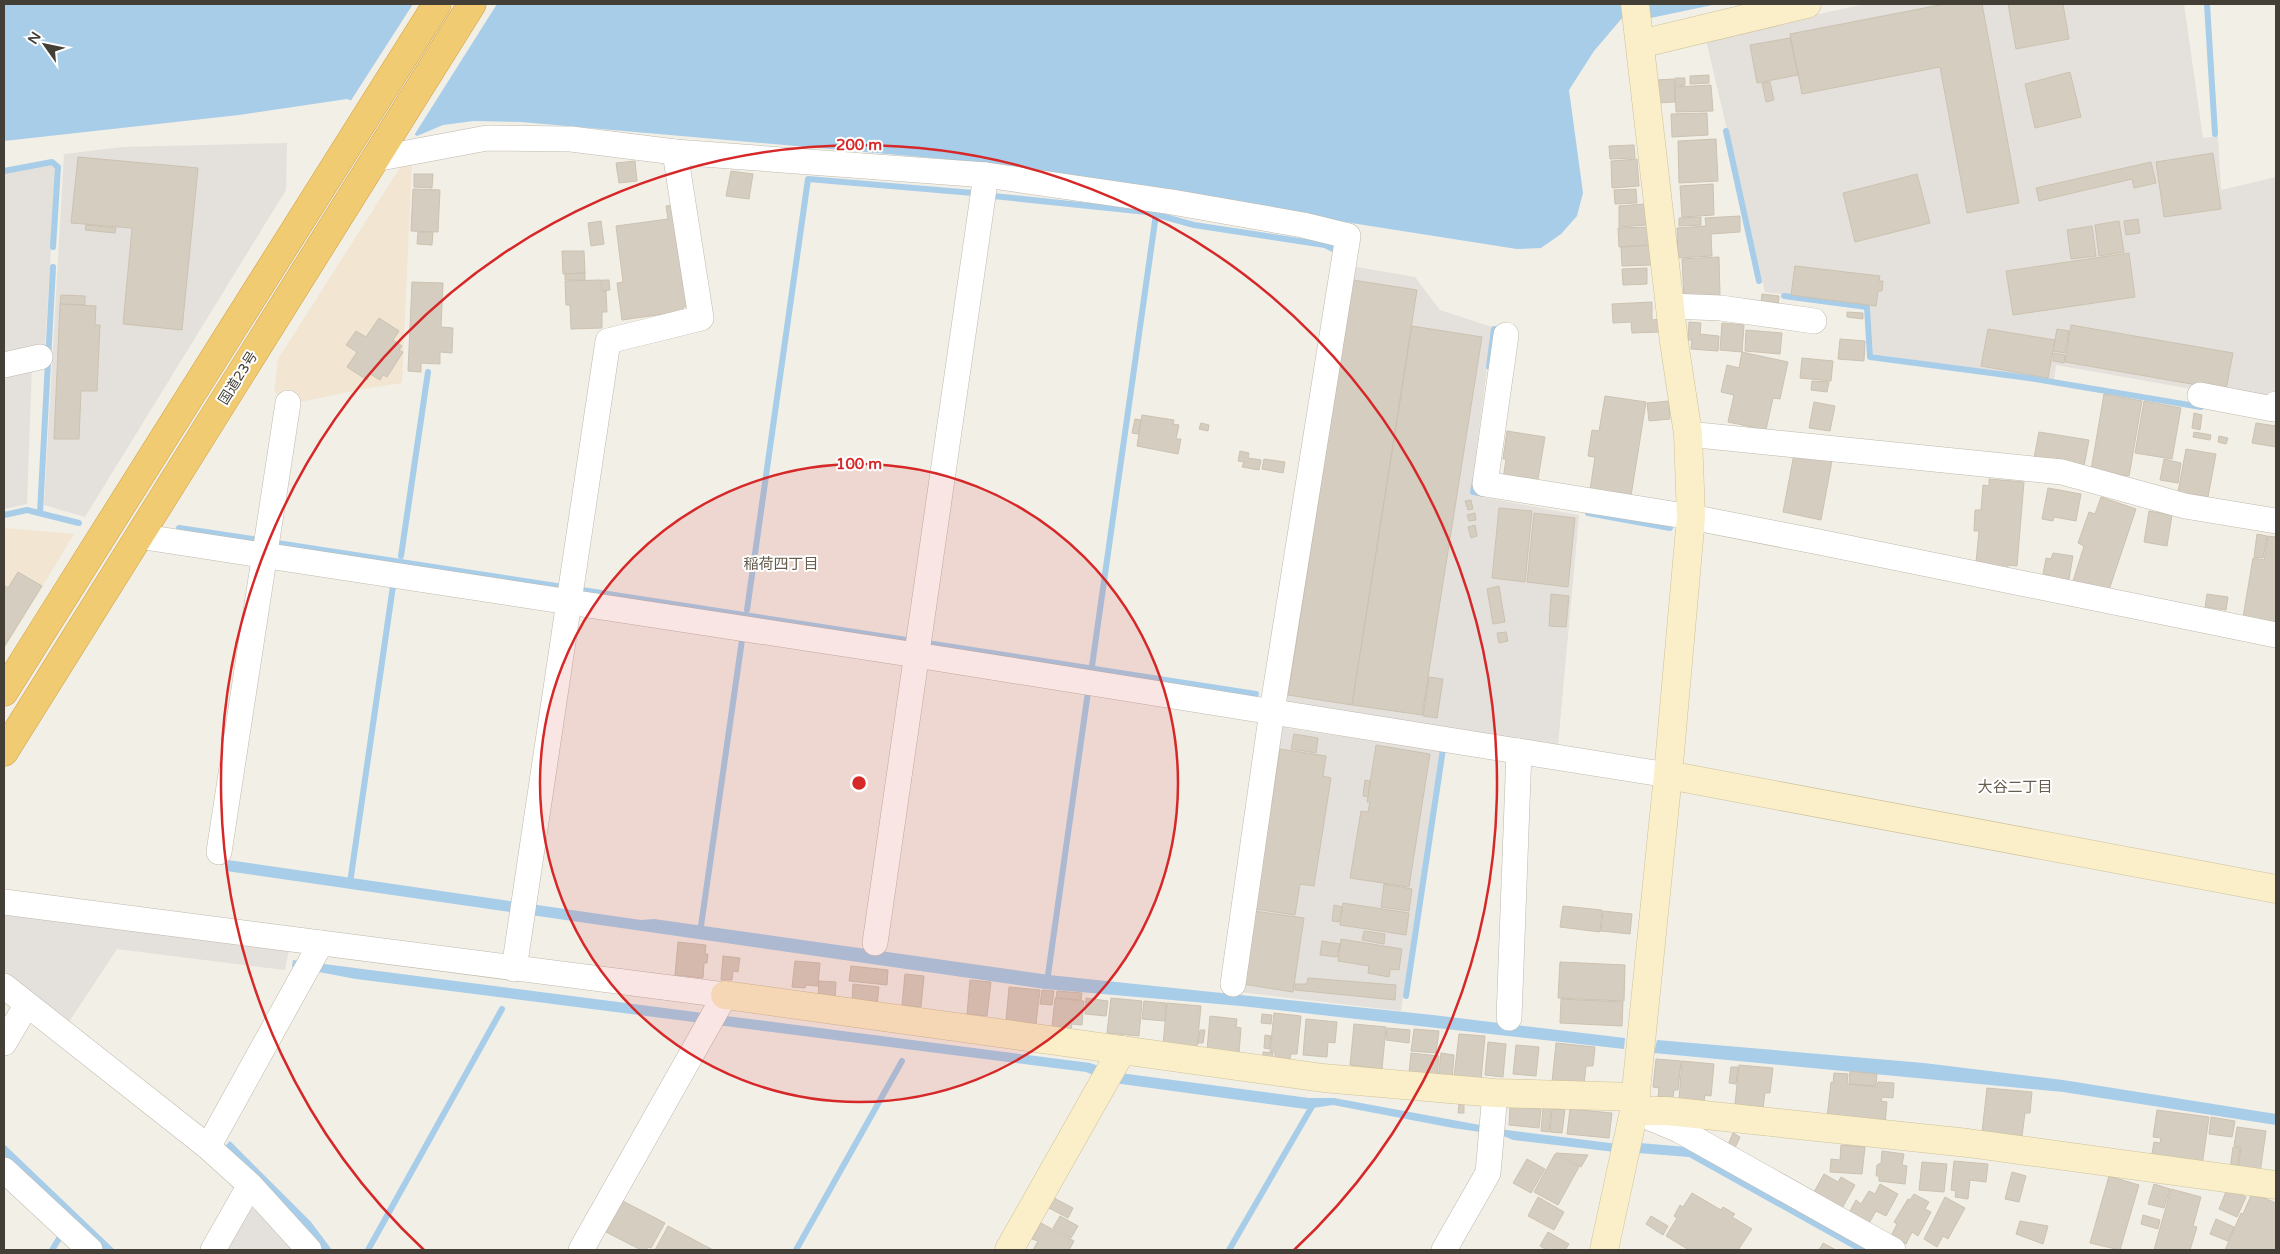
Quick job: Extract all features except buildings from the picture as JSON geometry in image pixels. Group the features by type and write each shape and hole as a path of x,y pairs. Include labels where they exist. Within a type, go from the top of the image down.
{"highway":[{"path":"4,692 437,4"},
{"name":"国道23号","path":"4,752 472,4"}],"street":[{"path":"1604,1250 1635,1104 1668,775 1691,517 1688,434 1670,306 1635,4"},
{"path":"1640,39 1807,4"},
{"path":"381,149 487,138 571,139 675,152 764,157 986,176 1172,202 1303,225 1348,236 1272,711 1233,984"},
{"path":"514,969 608,341 701,318 675,152"},
{"path":"875,943 986,176"},
{"path":"1670,306 1721,308 1814,321"},
{"path":"1506,334 1484,484 1691,517 2276,635"},
{"path":"4,365 40,357"},
{"path":"2200,396 2273,409 2276,404"},
{"path":"219,852 288,403"},
{"path":"1688,434 2062,472 2185,506 2276,521"},
{"path":"138,536 916,655 1668,775 2276,889"},
{"path":"1509,1018 1519,751"},
{"path":"4,902 312,959 514,969 1112,1066 1324,1078 1635,1104 1667,1111 1968,1143 2276,1185"},
{"path":"208,1147 312,959"},
{"path":"4,986 26,1006 208,1147 250,1185 310,1250"},
{"path":"581,1250 721,1002"},
{"path":"4,1043 26,1006"},
{"path":"1009,1250 1112,1066"},
{"path":"1444,1250 1488,1173 1496,1093"},
{"path":"1635,1104 1894,1250"},
{"path":"4,1170 90,1250"},
{"path":"213,1250 250,1185"}],"shaded area":[{"path":"1864,4 2184,4 2203,138 2218,136 2221,190 2276,177 2276,393 2271,403 2056,365 2054,380 1873,354 1870,306 1765,292 1706,40"},
{"path":"287,143 286,190 85,517 44,505 64,154 123,147"},
{"path":"412,164 402,383 300,402 285,399 274,392 278,359 401,166"},
{"path":"52,165 56,168 45,347 4,356 4,173"},
{"path":"1351,266 1415,277 1440,310 1492,327 1471,495 1579,515 1558,745 1285,706"},
{"path":"32,364 27,504 4,509 4,371"},
{"path":"4,528 74,534 4,650"},
{"path":"1280,721 1286,723 1286,728 1440,751 1401,1011 1239,992"},
{"path":"4,911 289,949 285,970 117,949 67,1025 4,971"},
{"path":"247,1203 288,1239 295,1250 219,1250"}],"water":[{"path":"4,4 1717,4 1646,19 1623,17 1594,51 1569,90 1583,193 1577,216 1561,234 1541,248 1517,249 944,159 521,122 474,121 443,125 417,136 371,108 347,99 239,115 4,141"},
{"path":"228,860 641,920 654,919 1049,975 1433,1015 1625,1038 1624,1049 1241,1006 1045,989 226,871"},
{"path":"293,960 1090,1063 1120,1073 1309,1098 1334,1098 1507,1130 1618,1144 1615,1152 1513,1140 1501,1135 1453,1128 1333,1105 1306,1109 1114,1083 1086,1072 356,979 292,967"},
{"path":"1657,1040 1924,1063 2063,1080 2276,1114 2276,1125 2063,1092 1654,1053"},
{"path":"230,1141 311,1222 332,1250 320,1250 223,1148"},
{"path":"1640,1143 1687,1147 1877,1250 1856,1250 1689,1157 1638,1153"},
{"path":"4,1144 115,1250 101,1250 4,1158"}],"pier":[{"path":"413,4 497,4 413,137 370,110 350,102"}],"waterway":[{"path":"2207,4 2215,134"},
{"path":"1726,131 1759,281"},
{"path":"4,171 52,162 58,167 53,247"},
{"path":"747,610 808,179 973,193"},
{"path":"993,196 1147,212 1194,225 1325,245 1333,249"},
{"path":"1092,666 1156,214"},
{"path":"40,513 53,267"},
{"path":"1784,296 1867,307 1870,357 2029,378 2201,407"},
{"path":"1489,367 1494,329"},
{"path":"401,556 428,372"},
{"path":"1475,481 1473,492 1484,494"},
{"path":"4,515 27,510 79,523"},
{"path":"1588,513 1670,528"},
{"path":"179,528 259,540"},
{"path":"277,543 563,587"},
{"path":"350,883 393,586"},
{"path":"582,590 913,641"},
{"path":"701,926 742,640"},
{"path":"927,643 1256,694"},
{"path":"1047,982 1088,692"},
{"path":"1406,996 1443,749 1438,748"},
{"path":"368,1250 502,1009"},
{"path":"796,1250 902,1061"},
{"path":"1229,1250 1314,1103"},
{"path":"52,1250 60,1237"}],"district":[{"name":"稲荷四丁目","path":"781,564"},
{"name":"大谷二丁目","path":"2015,787"}]}
